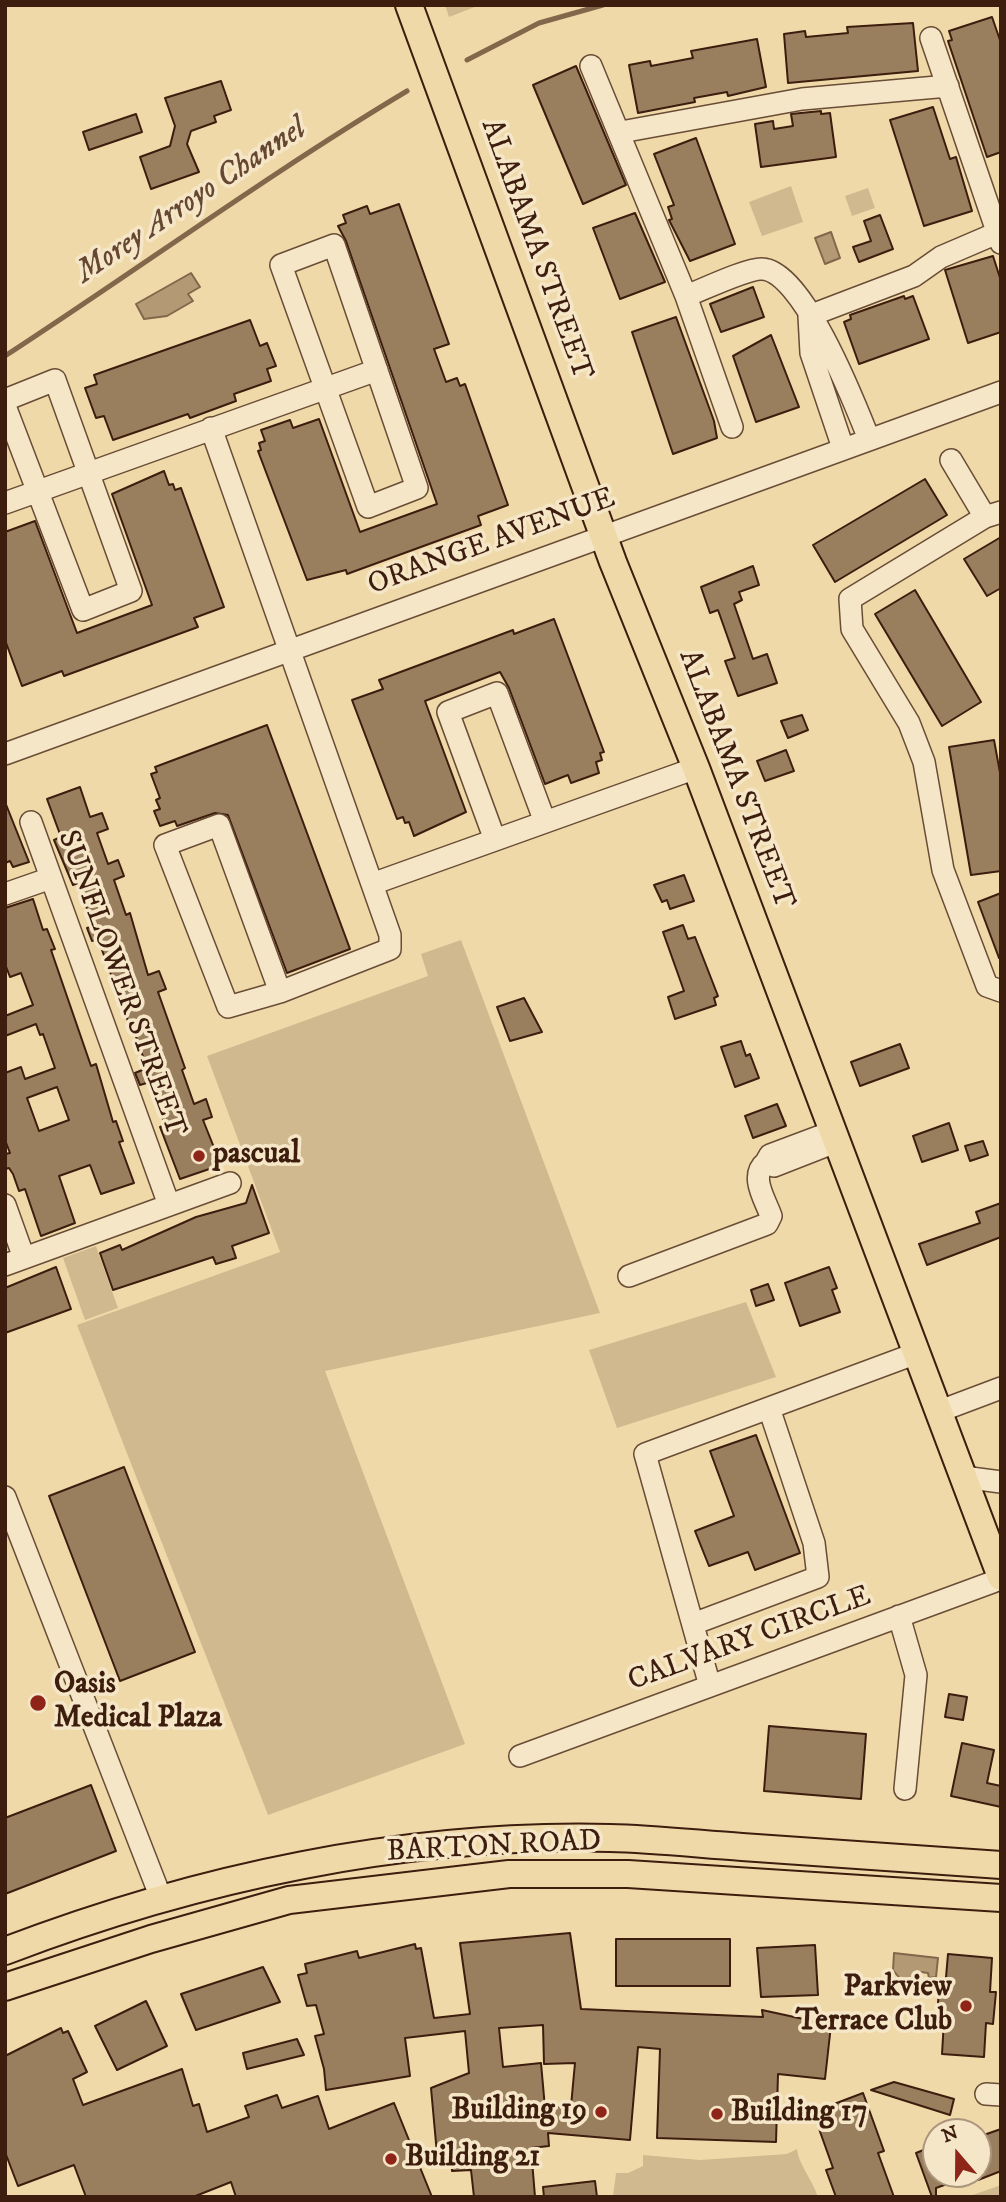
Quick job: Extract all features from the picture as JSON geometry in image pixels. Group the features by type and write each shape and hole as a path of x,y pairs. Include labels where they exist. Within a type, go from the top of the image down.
{"main road":[{"name":"ALABAMA STREET","path":"409,5 604,533 836,1136 1001,1578"},
{"name":"BARTON ROAD","path":"5,1951 69,1927 161,1898 333,1860 461,1844 609,1838 1001,1865"},
{"path":"333,1860 337,1894"},
{"name":"BARTON ROAD","path":"5,1987 151,1939 289,1900 509,1874 628,1874 1001,1898"}],"street":[{"path":"809,316 914,276 941,257 999,238 931,38"},
{"path":"591,66 621,132 686,296 732,427"},
{"path":"621,132 802,99 948,86"},
{"path":"334,245 377,370 417,488 368,507 281,265 334,245"},
{"path":"686,296 760,268 779,274 827,341 869,439"},
{"path":"809,316 811,352 843,447"},
{"path":"5,503 377,370"},
{"path":"822,385 844,377"},
{"path":"5,400 55,380 131,591 83,610 5,406"},
{"name":"ORANGE AVENUE","path":"5,754 604,533 1001,391"},
{"path":"211,428 390,935 390,949 280,992 228,1007 165,845 219,825 280,992"},
{"path":"951,460 993,515 850,599 852,629 909,723 924,762 943,870 987,986 1001,991"},
{"path":"495,840 447,712 497,693 545,822"},
{"path":"372,884 696,768"},
{"name":"SUNFLOWER STREET","path":"31,822 169,1205"},
{"path":"5,894 51,878"},
{"path":"629,1276 767,1224 771,1216 757,1178 759,1168 770,1155 836,1136"},
{"path":"5,1205 15,1261 230,1184"},
{"path":"710,1686 645,1454 916,1353"},
{"path":"940,1411 1001,1388"},
{"path":"693,1624 818,1577 814,1543 769,1408"},
{"path":"963,1477 1001,1482"},
{"path":"5,1497 161,1898"},
{"name":"CALVARY CIRCLE","path":"520,1756 1001,1578"},
{"path":"900,1616 916,1675 905,1789"}],"shaded area":[{"path":"445,5 480,5 449,17"},
{"path":"791,186 803,222 762,236 749,202"},
{"path":"868,188 875,208 852,216 845,196"},
{"path":"831,232 840,258 825,264 815,238"},
{"path":"191,273 200,287 188,294 193,301 167,316 144,319 136,304"},
{"path":"461,940 600,1313 325,1371 465,1744 268,1815 77,1325 280,1252 207,1056 428,976 421,954"},
{"path":"96,1246 118,1308 85,1320 63,1258"},
{"path":"746,1302 776,1377 617,1428 589,1350"},
{"path":"894,1953 938,1958 936,1977 929,1978 928,1973 921,1972 920,1979 908,1989 893,1970"},
{"path":"797,2149 818,2197 613,2197 616,2173 628,2173 643,2166 643,2155 700,2160 787,2154"},
{"path":"1001,2185 1001,2197 967,2197"}],"building":[{"path":"992,17 1001,43 1001,152 987,157 948,41 952,40 949,31"},
{"path":"913,23 918,71 788,83 784,34 805,31 806,37 848,33 847,27"},
{"path":"757,39 766,87 728,96 727,92 694,98 695,102 638,113 629,65 650,61 651,66 693,58 691,51"},
{"path":"576,66 626,185 583,204 533,85"},
{"path":"221,81 231,110 214,116 216,122 191,131 187,144 199,172 151,189 140,157 170,146 175,126 165,98"},
{"path":"933,107 950,159 956,157 972,211 924,226 890,120"},
{"path":"821,111 821,114 830,113 836,157 761,167 755,124 773,121 774,129 793,126 791,114"},
{"path":"136,114 142,132 89,150 83,132"},
{"path":"696,138 735,244 690,261 669,220 672,219 668,207 674,205 654,154"},
{"path":"399,204 449,344 434,349 446,382 457,378 460,386 465,384 508,505 478,516 481,525 347,574 346,570 307,580 258,451 261,450 259,443 265,441 261,430 290,420 293,428 319,419 360,532 437,504 346,241 338,226 346,223 343,215 367,206 370,214"},
{"path":"635,213 665,282 620,299 593,228"},
{"path":"880,215 893,249 859,262 853,247 871,241 864,221"},
{"path":"993,256 1001,281 1001,332 968,343 945,270"},
{"path":"753,287 764,317 721,332 710,304"},
{"path":"904,296 905,299 913,296 929,339 859,364 844,322 851,319 850,315"},
{"path":"676,317 714,421 717,438 673,454 632,332"},
{"path":"250,320 260,346 267,343 276,366 267,369 271,381 234,394 236,401 190,418 188,414 113,440 104,416 96,418 85,388 97,384 94,375"},
{"path":"771,335 799,407 756,422 733,356"},
{"path":"164,471 169,485 173,484 175,490 181,488 224,607 194,618 198,627 64,676 62,671 22,686 5,640 5,532 35,521 77,633 152,605 112,494"},
{"path":"925,479 947,515 835,582 813,545"},
{"path":"1001,537 1001,588 987,596 964,559"},
{"path":"753,566 759,585 739,592 742,600 734,604 753,659 767,654 777,683 738,696 725,661 735,658 718,610 710,613 701,587"},
{"path":"915,590 981,702 942,726 875,614"},
{"path":"554,619 604,752 600,753 602,760 596,762 599,773 571,783 568,775 545,784 509,688 500,672 425,701 466,812 414,836 409,822 405,823 403,817 397,819 352,700 383,689 379,680 513,630 514,634"},
{"path":"802,715 808,730 788,738 781,721"},
{"path":"267,725 350,949 287,973 228,815 215,813 177,826 175,821 160,826 154,811 160,809 156,800 160,798 151,774 157,772 155,767"},
{"path":"994,740 1001,778 1001,871 971,875 949,747"},
{"path":"786,750 794,771 765,781 757,761"},
{"path":"80,787 90,817 102,813 108,829 97,833 108,864 118,860 124,876 114,880 126,915 130,913 148,975 159,971 166,989 158,992 185,1068 182,1070 194,1104 206,1099 212,1117 203,1120 221,1165 180,1179 160,1127 165,1125 150,1082 140,1085 135,1073 147,1068 135,1034 133,1035 98,939 92,941 87,928 93,926 78,883 73,885 54,840 61,837 47,799"},
{"path":"5,802 29,862 13,867 10,861 5,863"},
{"path":"684,875 694,901 670,909 667,900 662,902 654,885"},
{"path":"1001,893 1001,957 999,958 978,902"},
{"path":"33,899 43,930 47,929 55,949 51,950 91,1066 96,1064 113,1122 116,1121 123,1141 119,1142 134,1183 101,1194 90,1165 59,1176 75,1223 41,1236 25,1189 19,1191 13,1174 9,1168 5,1169 5,1154 10,1153 5,1140 5,1073 21,1067 25,1079 55,1068 43,1034 40,1035 36,1024 5,1036 5,1016 33,1005 21,973 10,977 5,964 5,908","holes":["57,1087 69,1120 39,1131 27,1098"]},
{"path":"683,925 688,939 695,937 718,996 714,998 716,1005 675,1019 668,997 684,991 663,932"},
{"path":"524,998 542,1032 510,1041 497,1007"},
{"path":"741,1041 746,1056 750,1054 759,1078 735,1087 721,1047"},
{"path":"900,1044 909,1068 860,1086 851,1062"},
{"path":"777,1104 786,1126 753,1138 745,1116"},
{"path":"949,1123 958,1150 922,1162 913,1136"},
{"path":"983,1141 988,1155 970,1161 965,1146"},
{"path":"252,1185 269,1233 232,1246 236,1258 216,1264 213,1257 113,1290 100,1253 120,1245 122,1250 196,1217 246,1203"},
{"path":"1001,1203 1001,1237 927,1265 919,1244 980,1223 976,1212"},
{"path":"56,1267 71,1309 5,1333 5,1288"},
{"path":"829,1267 837,1288 832,1290 840,1312 800,1326 785,1283"},
{"path":"768,1284 774,1300 756,1306 751,1290"},
{"path":"756,1435 800,1553 755,1570 748,1552 709,1566 695,1531 734,1516 710,1451"},
{"path":"124,1467 195,1652 120,1681 49,1496"},
{"path":"949,1694 967,1697 963,1720 945,1717"},
{"path":"769,1726 866,1734 861,1799 764,1791"},
{"path":"962,1743 994,1750 987,1783 1001,1786 1001,1807 951,1796"},
{"path":"91,1785 116,1851 5,1894 5,1818"},
{"path":"570,1933 581,2009 763,2017 762,2010 831,2025 825,2079 778,2074 776,2142 657,2138 660,2049 638,2047 630,2140 548,2133 549,2146 531,2148 535,2197 474,2197 471,2170 452,2171 451,2152 437,2154 431,2088 469,2073 465,2031 405,2038 410,2076 326,2090 324,2069 315,2036 324,2034 316,2005 307,2006 298,1975 307,1973 305,1964 357,1951 359,1958 415,1944 416,1949 421,1948 434,2018 470,2014 460,1943","holes":["543,2025 544,2064 575,2063 571,2106 545,2108 541,2063 503,2067 499,2028"]},
{"path":"616,1939 730,1939 730,1986 616,1986"},
{"path":"815,1945 818,1995 761,1997 757,1948"},
{"name":"Parkview Terrace Club","path":"948,1954 992,1958 990,1992 996,1992 993,2024 986,2023 984,2057 942,2054 944,2020 937,2019 939,1988 945,1989"},
{"path":"263,1967 280,2002 196,2030 181,1994"},
{"path":"146,2001 167,2046 117,2070 95,2026"},
{"path":"61,2028 63,2033 68,2031 87,2072 73,2079 83,2105 182,2069 193,2106 199,2104 207,2132 249,2117 245,2106 277,2095 282,2108 318,2096 329,2129 394,2103 432,2197 236,2197 231,2182 193,2197 86,2197 74,2165 18,2186 5,2152 5,2056"},
{"path":"297,2039 304,2055 247,2069 243,2053"},
{"path":"894,2082 954,2099 950,2115 871,2090"},
{"path":"863,2093 884,2151 878,2153 894,2197 836,2197 826,2170 833,2168 813,2112"},
{"path":"1001,2129 1001,2171 992,2175 992,2132"},
{"path":"922,2151 922,2170 916,2153"},
{"path":"595,2181 597,2197 544,2197 543,2187"},
{"path":"929,2188 936,2188 936,2197 932,2197"}],"waterway":[{"name":"Morey Arroyo Channel","path":"467,60 539,23 603,5"},
{"name":"Morey Arroyo Channel","path":"5,356 255,188 407,91"}],"place":[{"name":"pascual","path":"199,1156"},
{"name":"Oasis Medical Plaza","path":"38,1703"},
{"name":"Parkview Terrace Club","path":"966,2006"},
{"name":"Building 19","path":"601,2112"},
{"name":"Building 17","path":"717,2114"},
{"name":"Building 21","path":"391,2159"}]}
